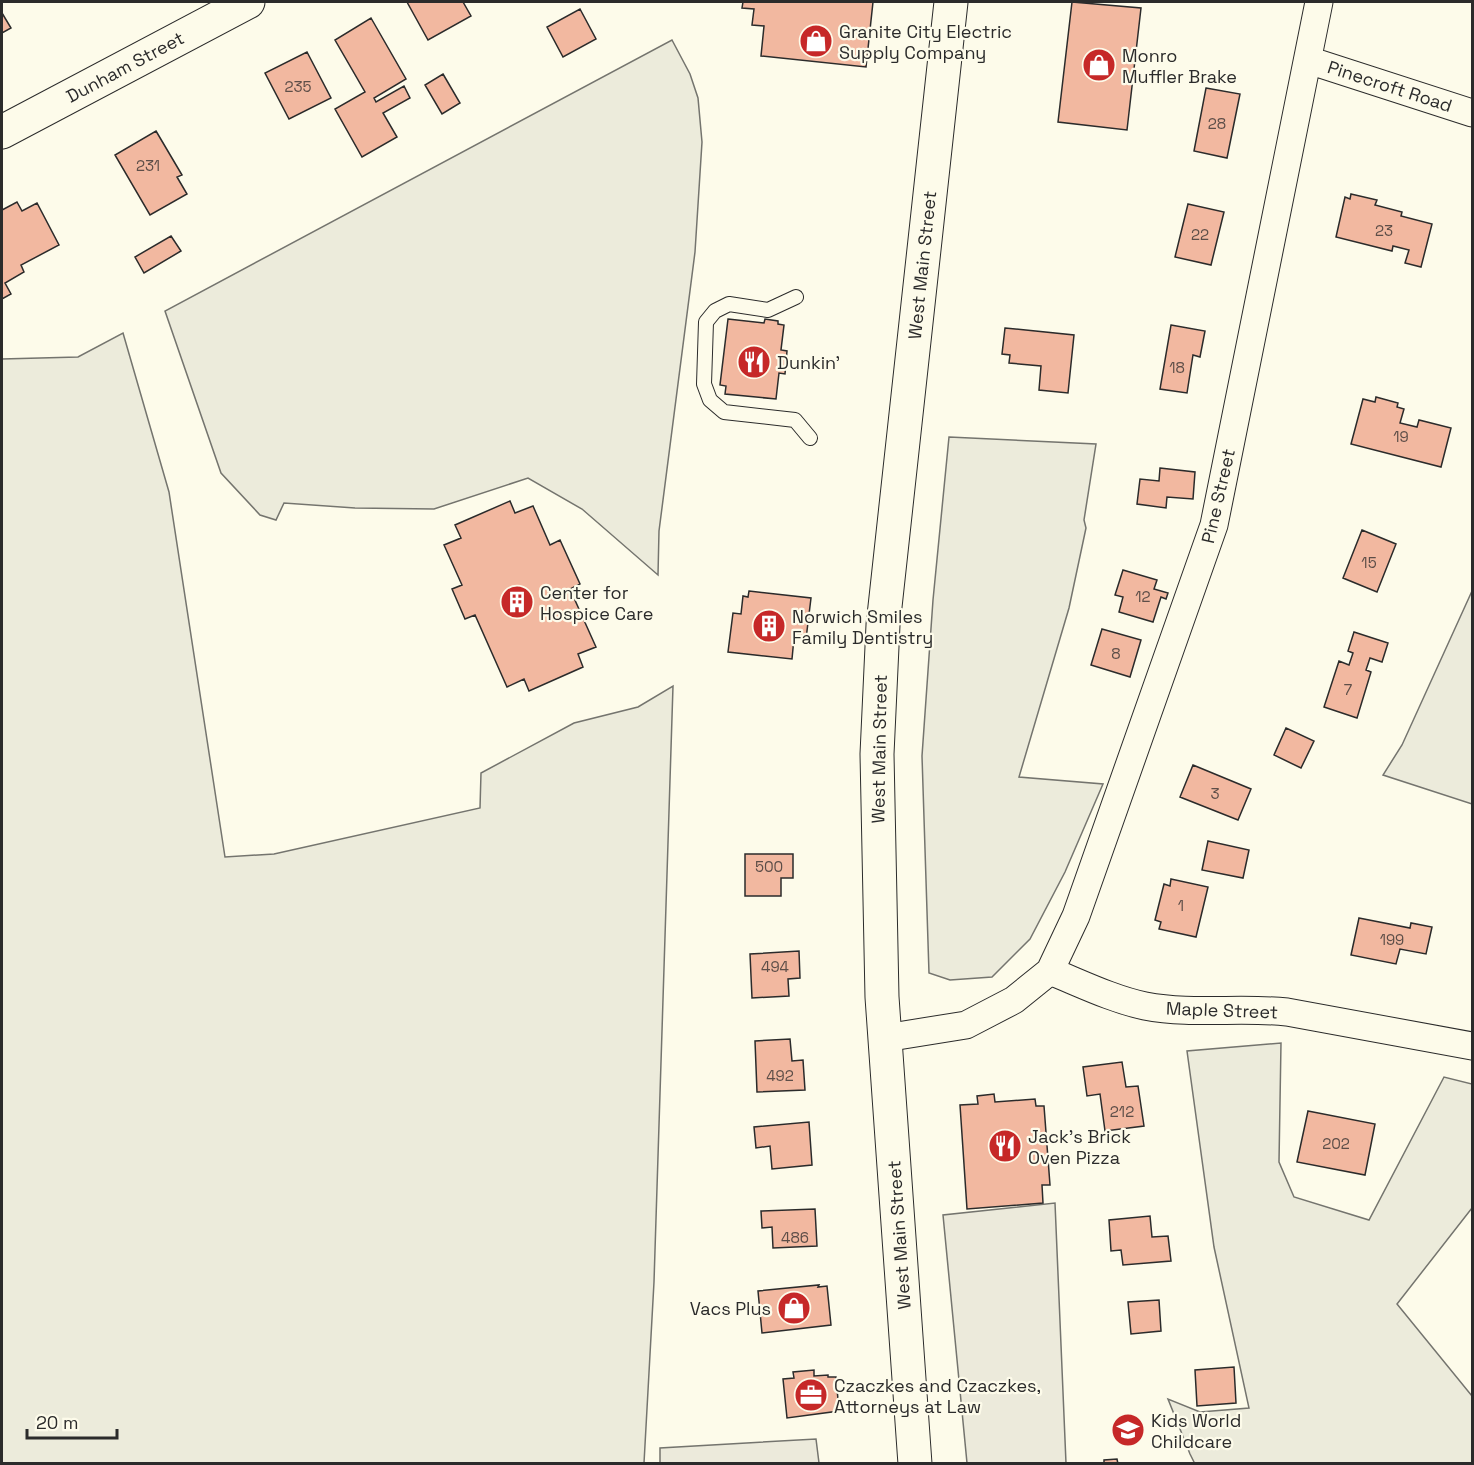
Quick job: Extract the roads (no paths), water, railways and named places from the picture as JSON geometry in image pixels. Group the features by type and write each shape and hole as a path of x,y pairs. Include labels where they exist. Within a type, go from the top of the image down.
{"main road":[{"name":"Dunham Street","path":"2,132 248,2"},
{"name":"West Main Street","path":"915,1464 885,1038 877,744 883,625 951,2"}],"street":[{"name":"Pine Street","path":"1050,971 1076,916 1214,525 1319,2"},
{"name":"Pinecroft Road","path":"1308,60 1473,113"},
{"path":"885,1038 966,1025 1014,1000 1050,971"},
{"name":"Maple Street","path":"1050,971 1143,1006 1179,1010 1257,1009 1287,1012 1473,1047"}],"lane":[{"path":"796,297 768,310 729,304 715,311 706,322 704,384 710,400 724,412 795,420 810,438"}],"place":[{"name":"Granite City Electric Supply Company","path":"816,41"},
{"name":"Monro Muffler Brake","path":"1099,65"},
{"name":"Dunkin'","path":"754,362"},
{"name":"Center for Hospice Care","path":"517,602"},
{"name":"Norwich Smiles Family Dentistry","path":"769,626"},
{"name":"Jack's Brick Oven Pizza","path":"1005,1146"},
{"name":"Vacs Plus","path":"794,1308"},
{"name":"Czaczkes and Czaczkes, Attorneys at Law","path":"811,1395"},
{"name":"Kids World Childcare","path":"1128,1430"}]}
